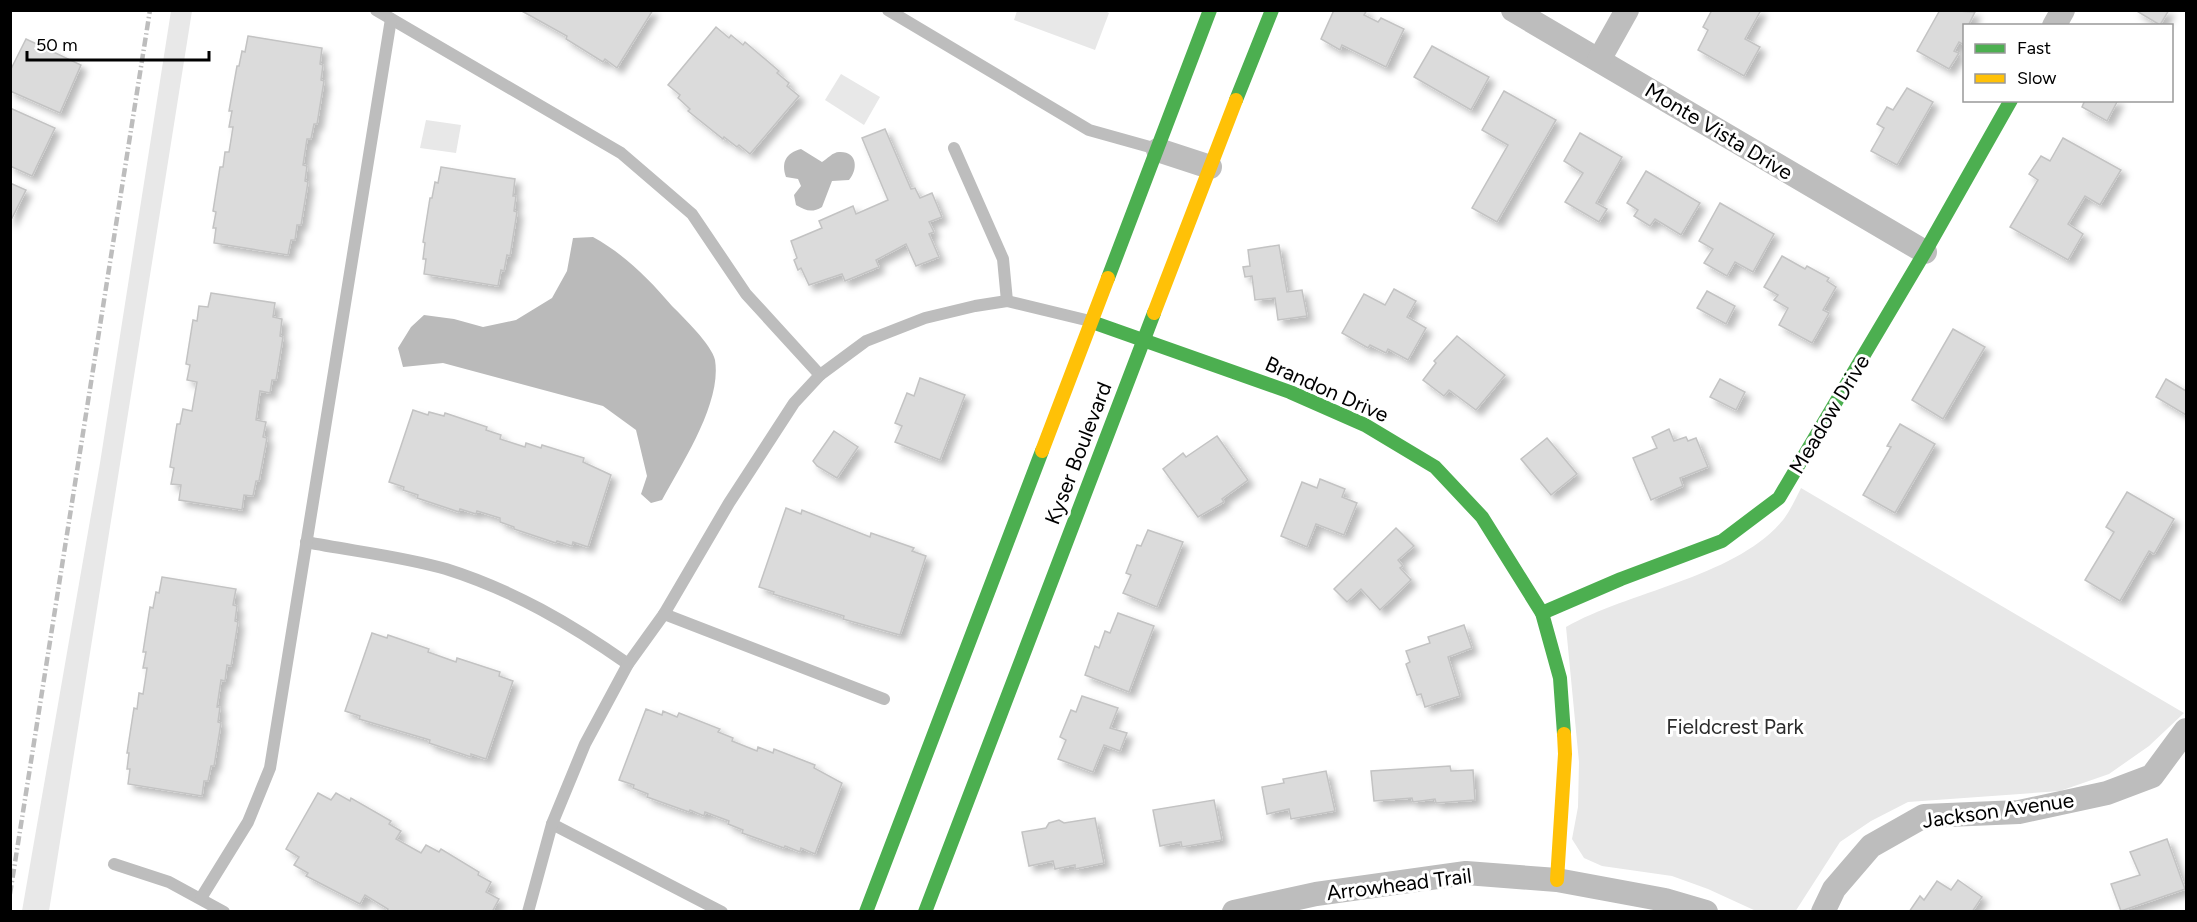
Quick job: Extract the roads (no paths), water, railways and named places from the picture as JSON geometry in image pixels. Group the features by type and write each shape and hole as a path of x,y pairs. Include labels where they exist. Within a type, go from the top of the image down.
{"street":[{"name":"Kyser Boulevard","path":"866,912 1210,10"},
{"name":"Kyser Boulevard","path":"925,912 1272,10"},
{"name":"Monte Vista Drive","path":"1513,10 1925,252"},
{"path":"1599,60 1627,10"},
{"path":"2055,24 2063,10"},
{"name":"Meadow Drive","path":"1542,613 1621,579 1722,541 1779,498 1925,252 2010,102"},
{"path":"1158,150 1210,167"},
{"name":"Brandon Drive","path":"1092,322 1145,339 1290,393 1365,424 1435,467 1482,518 1542,613 1560,678 1565,754 1557,879"},
{"name":"Jackson Avenue","path":"1823,912 1834,889 1871,846 1924,816 2019,812 2107,794 2152,776 2187,730"},
{"name":"Arrowhead Trail","path":"1234,912 1316,894 1466,873 1557,879 1665,900 1706,912"}],"lane":[{"path":"376,10 621,153 692,214 746,294 820,375"},
{"path":"888,10 1089,130 1158,150"},
{"path":"201,898 248,822 270,768 391,20"},
{"path":"954,148 1003,259 1007,301"},
{"path":"528,912 552,824 585,744 628,664 664,614 729,503 794,402 820,375 866,341 925,318 1007,301 1092,322"},
{"path":"306,542 444,569 486,584 561,619 628,664"},
{"path":"664,614 884,699"},
{"path":"552,824 722,912"},
{"path":"114,864 169,882 224,912"}],"railway":[{"path":"10,894 150,10"}],"park label":[{"name":"Fieldcrest Park","path":"1735,726"}]}
